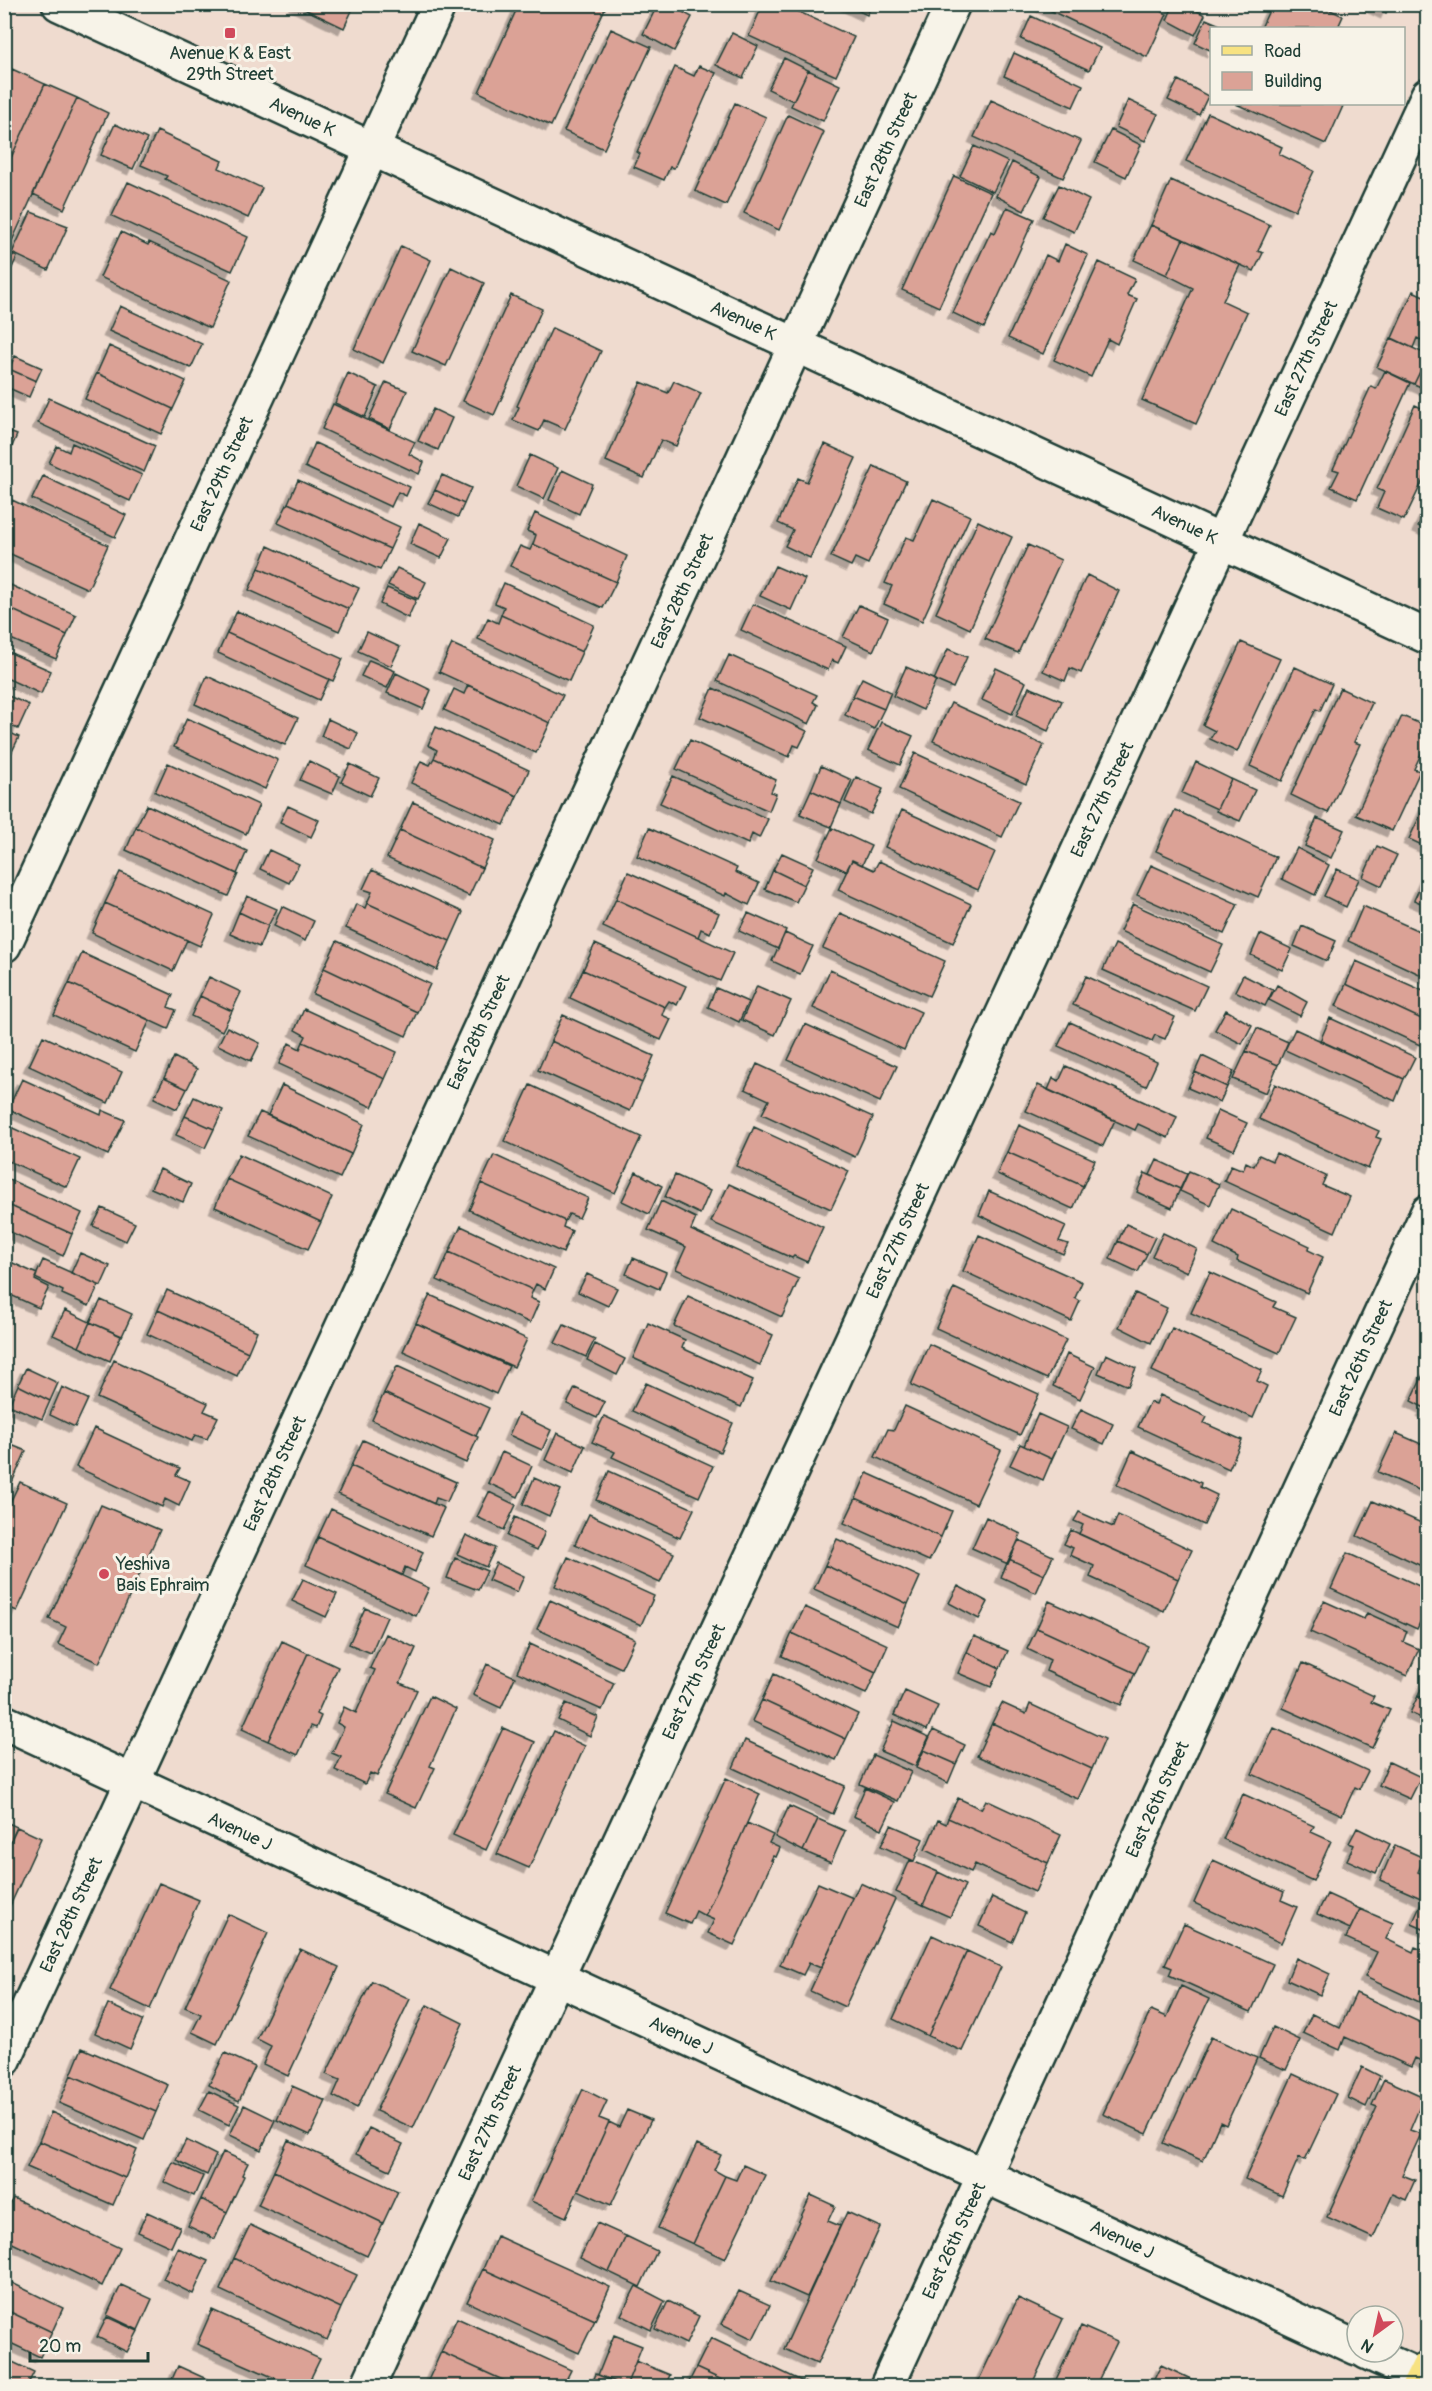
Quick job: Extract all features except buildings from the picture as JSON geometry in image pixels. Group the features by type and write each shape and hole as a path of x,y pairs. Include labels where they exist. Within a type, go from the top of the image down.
{"street":[{"name":"Avenue K","path":"59,4 1428,637"},
{"name":"East 29th Street","path":"4,945 439,4"},
{"name":"East 28th Street","path":"4,2060 953,4"},
{"name":"East 27th Street","path":"368,2386 1428,95"},
{"name":"East 26th Street","path":"887,2386 1428,1212"},
{"name":"Avenue J","path":"4,1722 1345,2342"},
{"path":"1393,2364 1424,2378"}],"place":[{"name":"Avenue K & East 29th Street","path":"230,33"},
{"name":"Yeshiva Bais Ephraim","path":"104,1574"}]}
